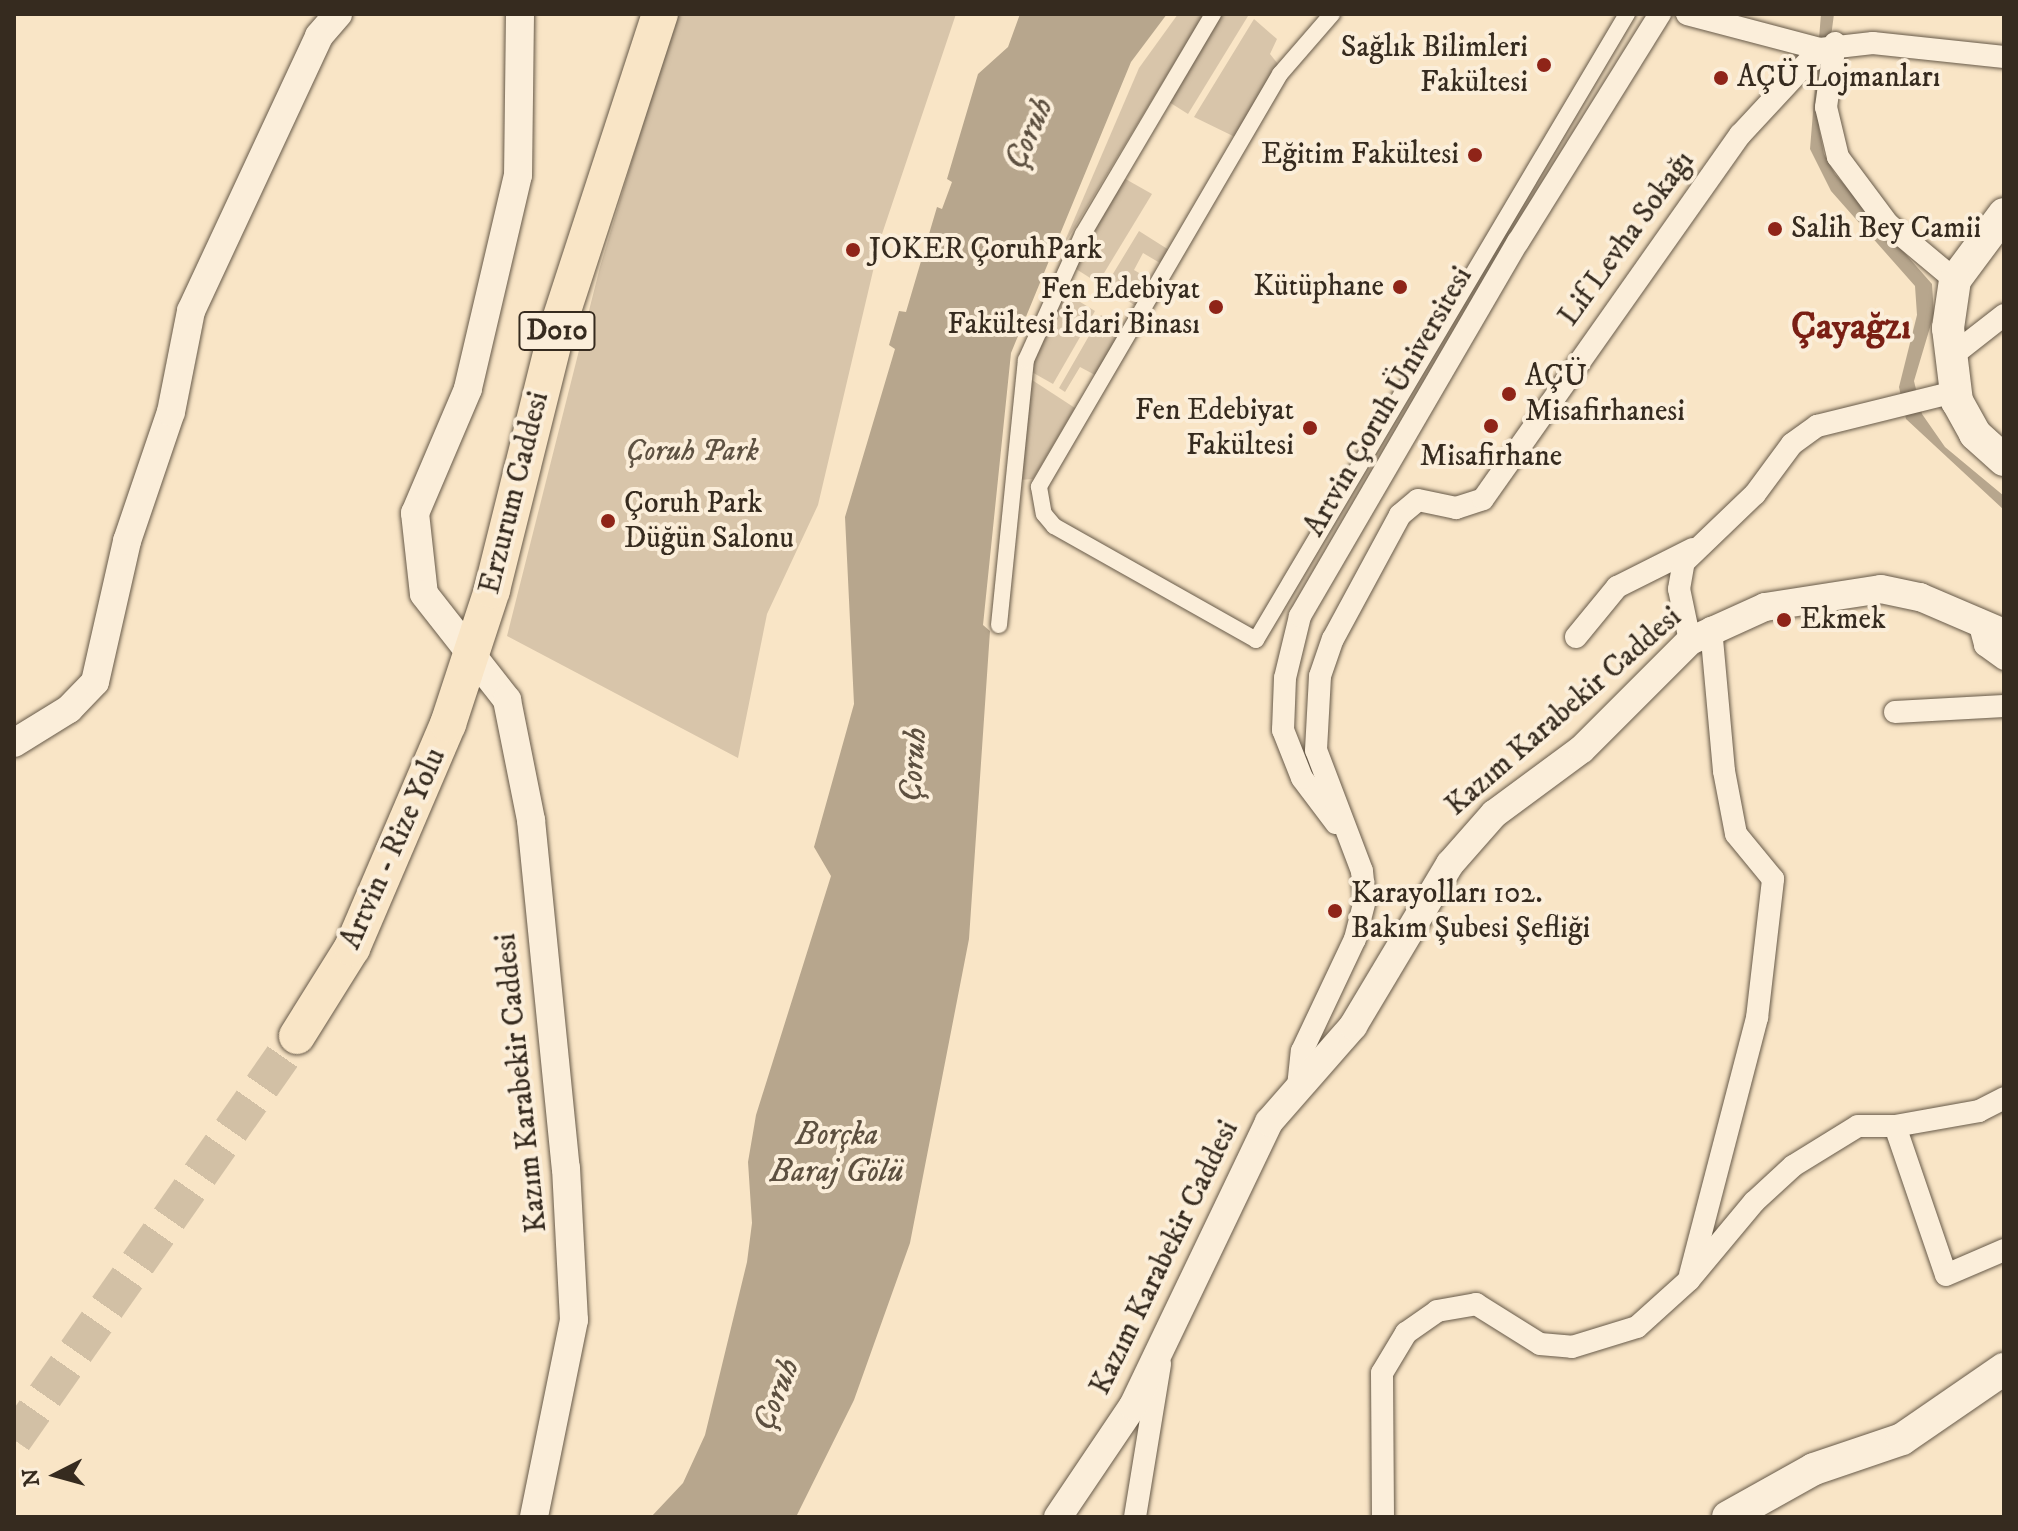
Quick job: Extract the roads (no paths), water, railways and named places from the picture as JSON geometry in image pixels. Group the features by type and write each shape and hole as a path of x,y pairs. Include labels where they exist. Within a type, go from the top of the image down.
{"main road":[{"name":"Erzurum Caddesi","path":"472,652 557,329 660,14"},
{"path":"2004,214 1955,280 1949,358 1954,392 1975,434 2004,460"},
{"name":"Artvin - Rize Yolu","path":"297,1036 352,948 396,853 472,652"},
{"path":"1728,1517 1804,1473 1902,1439 2004,1369"}],"street":[{"path":"14,743 69,709 95,682 127,541 171,412 191,311 319,36 338,14"},
{"name":"Kazım Karabekir Caddesi","path":"520,14 518,175 468,389 415,513 424,594 507,700 522,754 572,1248 571,1353 534,1517"},
{"path":"999,625 1029,352 1083,234 1213,14"},
{"path":"1332,14 1280,74 1039,487 1044,514 1054,526 1256,640 1627,14"},
{"name":"Artvin Çoruh Üniversitesi","path":"1347,836 1302,778 1285,739 1285,678 1300,616 1518,242 1660,14"},
{"path":"1687,14 1827,46 2004,57"},
{"path":"1827,46 1826,107 1838,157 1888,224 1955,280"},
{"name":"Lif Levha Sokağı","path":"1298,1087 1302,1051 1362,918 1365,885 1316,750 1317,694 1333,639 1400,515 1418,500 1456,508 1483,499 1731,147 1827,46"},
{"path":"1949,358 2004,315"},
{"path":"1689,1280 1757,1018 1773,879 1736,834 1701,635 1679,589 1684,562 1693,549 1755,494 1803,434 1835,421 1910,406 1954,392"},
{"path":"1576,637 1617,587 1693,549"},
{"name":"Kazım Karabekir Caddesi","path":"1058,1517 1101,1458 1163,1348 1251,1150 1298,1087 1353,1026 1468,839 1612,723 1701,635 1765,607 1869,590 1920,597 1992,627"},
{"path":"1992,627 1985,645 2004,659"},
{"path":"1895,712 2004,706"},
{"path":"1383,1517 1382,1373 1406,1333 1437,1311 1476,1304 1540,1344 1572,1347 1637,1327 1689,1280 1754,1202 1793,1166 1858,1126 1895,1126 1979,1111 2004,1098"},
{"path":"1895,1126 1946,1275 2004,1250"},
{"path":"1135,1517 1163,1348"}],"water":[{"name":"Borçka Baraj Gölü","path":"1020,14 1167,14 1131,62 1011,353 983,625 990,631 969,939 910,1243 854,1400 796,1517 651,1517 683,1483 705,1435 747,1262 752,1223 748,1162 756,1115 831,876 814,847 854,704 845,517 895,349 889,345 899,311 906,312 937,207 942,209 952,182 947,179 978,74 1008,47"},
{"path":"1821,14 1834,14 1819,128 1824,154 1835,174 1932,284 1934,314 1914,381 1922,414 1945,447 2004,496 2004,510 1906,419 1899,387 1917,315 1915,286 1831,191 1810,149"}],"tunnel":[{"path":"14,1440 297,1036"}],"place":[{"name":"Sağlık Bilimleri Fakültesi","path":"1544,65"},
{"name":"AÇÜ Lojmanları","path":"1721,78"},
{"name":"Eğitim Fakültesi","path":"1475,155"},
{"name":"Salih Bey Camii","path":"1775,229"},
{"name":"JOKER ÇoruhPark","path":"853,250"},
{"name":"Kütüphane","path":"1400,287"},
{"name":"Fen Edebiyat Fakültesi İdari Binası","path":"1216,307"},
{"name":"AÇÜ Misafirhanesi","path":"1509,394"},
{"name":"Misafirhane","path":"1491,426"},
{"name":"Fen Edebiyat Fakültesi","path":"1310,428"},
{"name":"Çoruh Park Düğün Salonu","path":"608,521"},
{"name":"Ekmek","path":"1784,620"},
{"name":"Karayolları 102. Bakım Şubesi Şefliği","path":"1335,911"}],"district":[{"name":"Çayağzı","path":"1851,328"}],"water label":[{"name":"Çoruh","path":"1030,134"},
{"name":"Çoruh","path":"914,765"},
{"name":"Çoruh","path":"777,1395"}],"park label":[{"name":"Çoruh Park","path":"692,452"}]}
